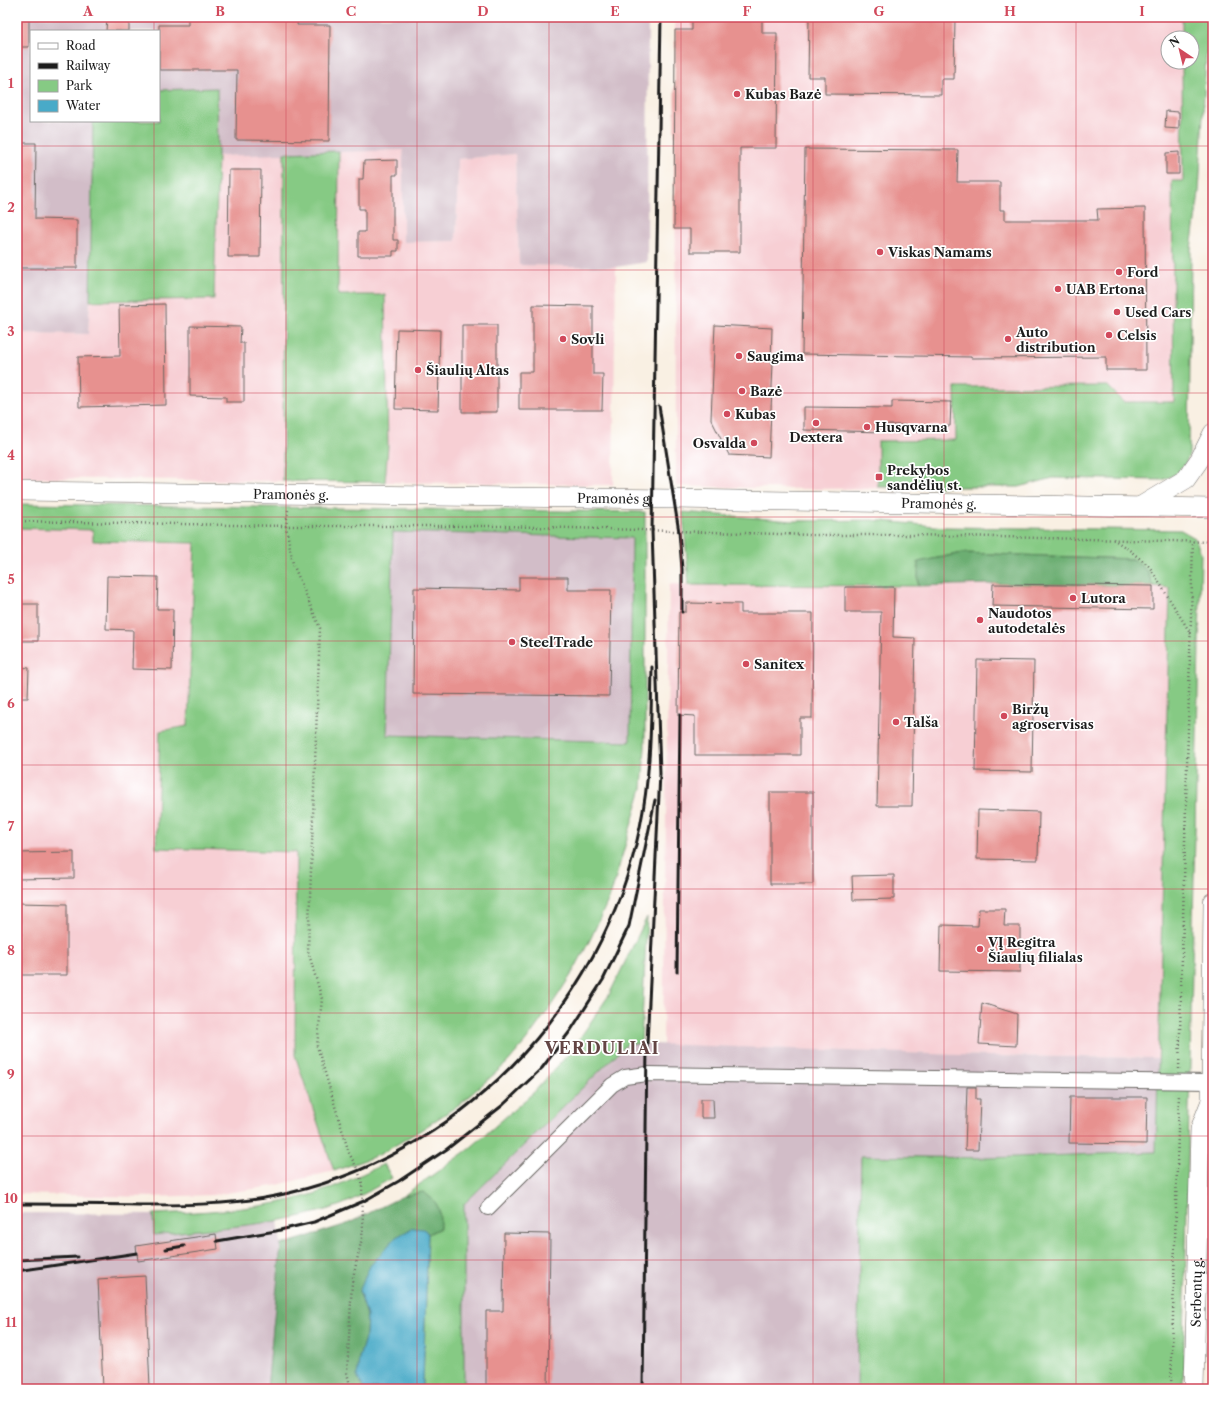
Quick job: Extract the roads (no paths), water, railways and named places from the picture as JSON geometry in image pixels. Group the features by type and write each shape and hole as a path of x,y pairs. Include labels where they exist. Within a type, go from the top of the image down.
{"main road":[{"path":"1139,507 1186,479 1200,459 1213,433"},
{"name":"Pramonės g.","path":"17,491 1213,508"},
{"name":"Serbentų g.","path":"1194,1389 1200,1129 1212,1096 1213,902"}],"street":[{"path":"488,1208 612,1085 626,1077 647,1074 1179,1082 1212,1096"}],"water":[{"path":"413,1228 424,1229 428,1234 423,1384 420,1389 364,1389 357,1377 359,1358 366,1335 367,1315 359,1291 369,1267 396,1237"}],"railway":[{"path":"643,1389 647,1044 660,773 652,531 661,17"},
{"path":"659,406 679,532 682,569 682,612"},
{"path":"17,1204 190,1205 224,1203 275,1196 341,1177 404,1149 461,1111 512,1066 556,1014 593,956 621,893 640,827 644,807 650,747 652,667"},
{"path":"677,972 680,715"},
{"path":"217,1241 276,1231 314,1222 364,1201 399,1181 447,1149 503,1105 542,1068 571,1030 603,980 629,926 655,800"},
{"path":"166,1249 184,1246"},
{"path":"17,1271 137,1253"},
{"path":"17,1260 77,1257"}],"place":[{"name":"Kubas Bazė","path":"737,94"},
{"name":"Viskas Namams","path":"880,252"},
{"name":"Ford","path":"1119,272"},
{"name":"UAB Ertona","path":"1058,289"},
{"name":"Used Cars","path":"1117,312"},
{"name":"Celsis","path":"1109,335"},
{"name":"Sovli","path":"563,339"},
{"name":"Auto distribution","path":"1008,339"},
{"name":"Saugima","path":"739,356"},
{"name":"Šiaulių Altas","path":"418,370"},
{"name":"Bazė","path":"742,391"},
{"name":"Kubas","path":"727,414"},
{"name":"Dextera","path":"816,423"},
{"name":"Husqvarna","path":"867,427"},
{"name":"Osvalda","path":"754,443"},
{"name":"Prekybos sandėlių st.","path":"879,477"},
{"name":"Lutora","path":"1073,598"},
{"name":"Naudotos autodetalės","path":"980,620"},
{"name":"SteelTrade","path":"512,642"},
{"name":"Sanitex","path":"746,664"},
{"name":"Biržų agroservisas","path":"1004,716"},
{"name":"Talša","path":"896,722"},
{"name":"VĮ Regitra Šiaulių filialas","path":"980,949"}],"district":[{"name":"VERDULIAI","path":"602,1048"}]}
